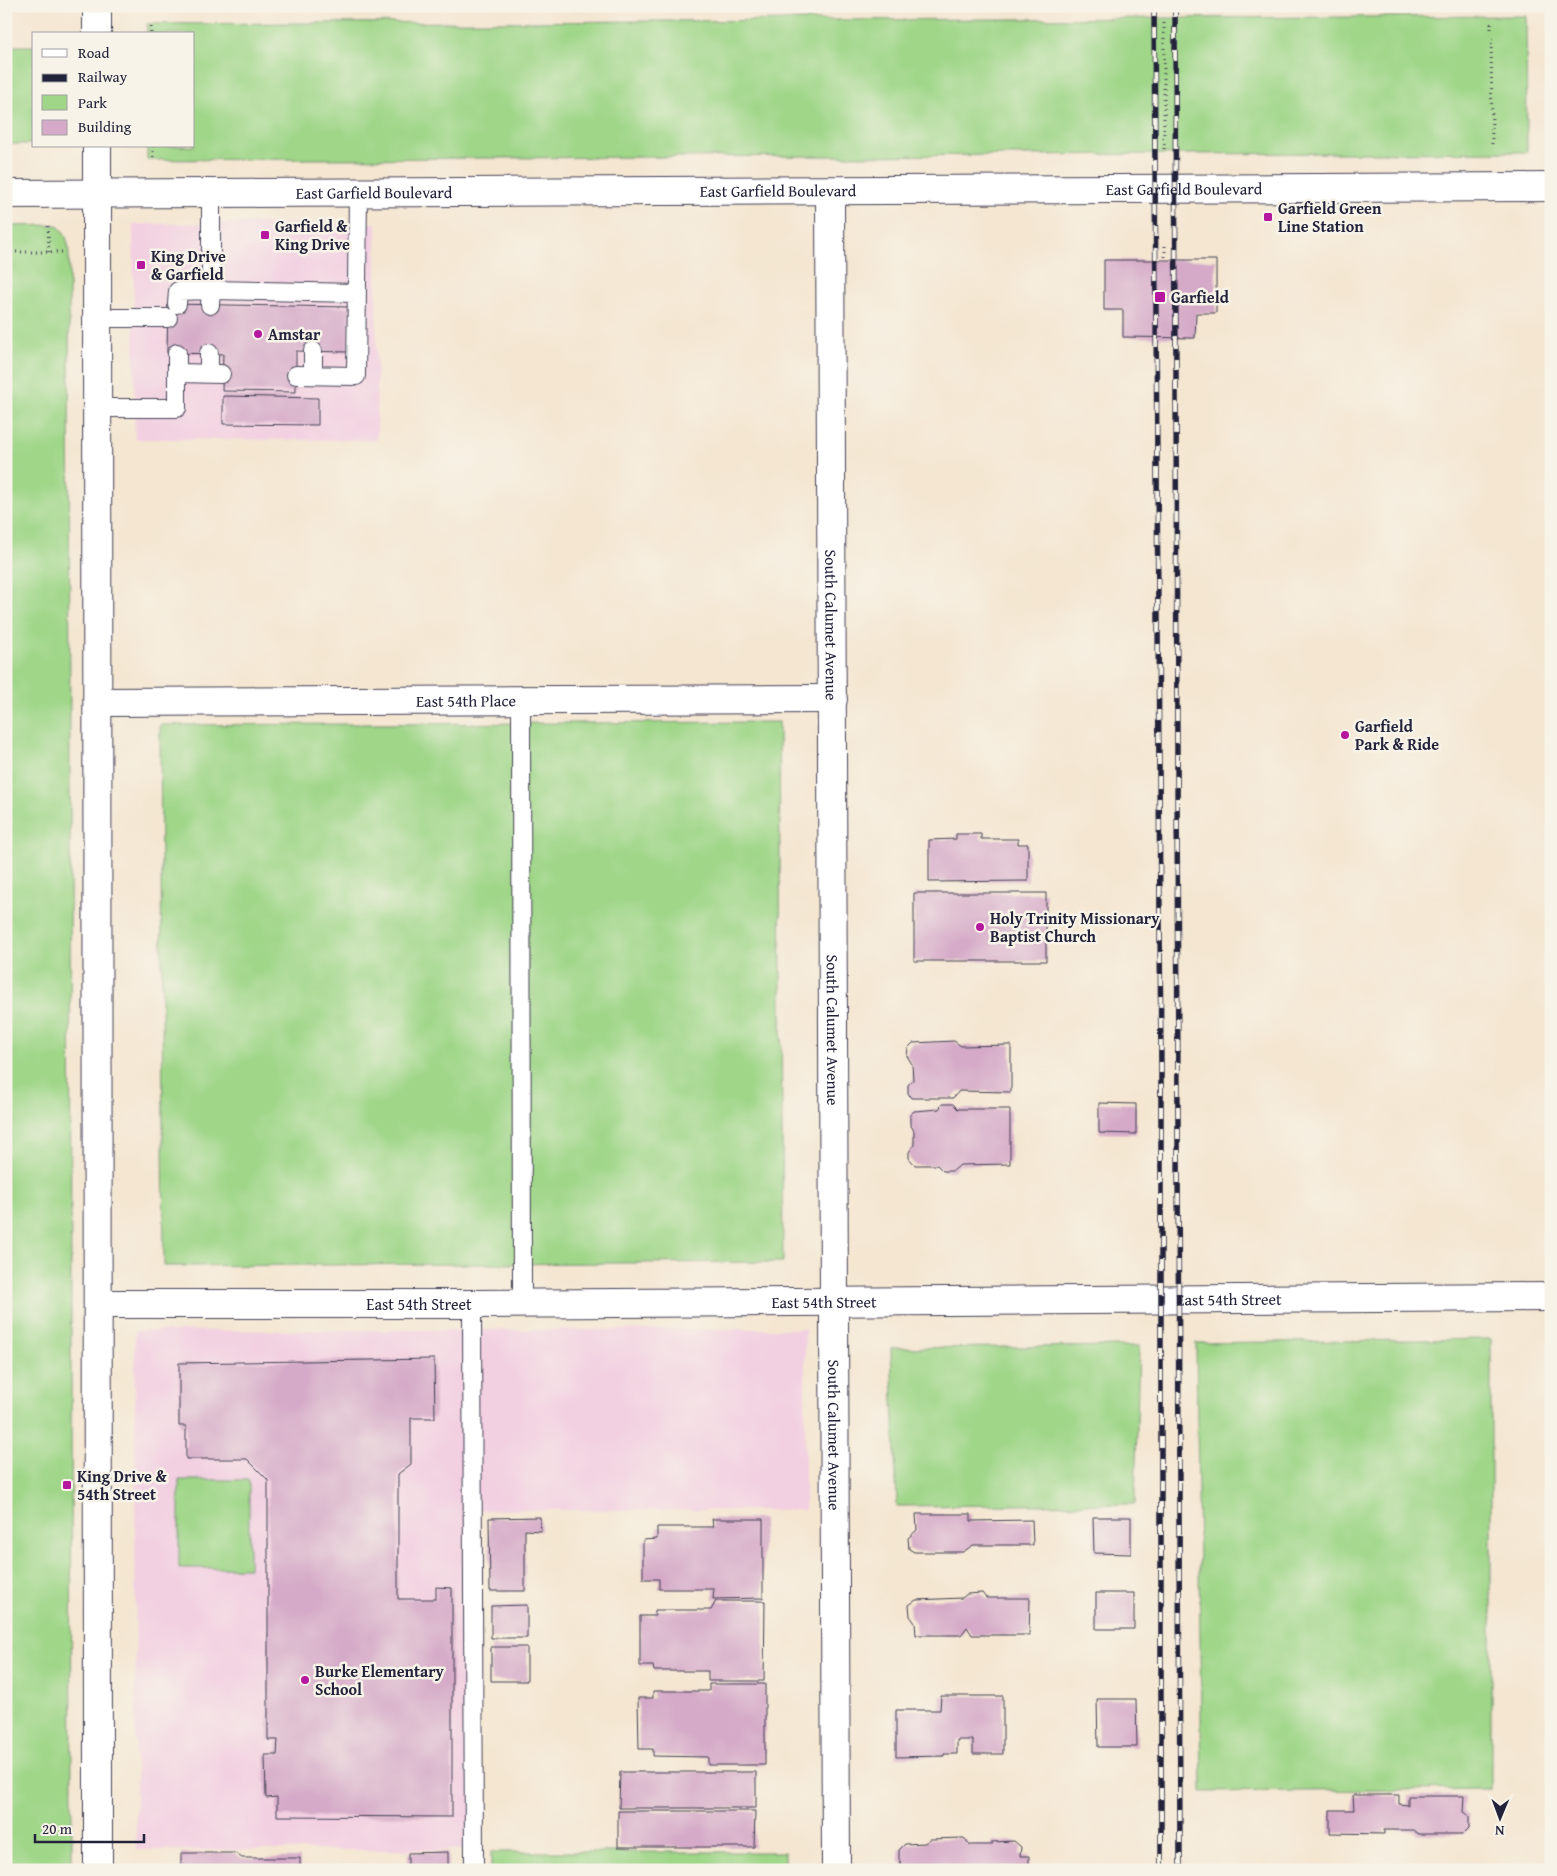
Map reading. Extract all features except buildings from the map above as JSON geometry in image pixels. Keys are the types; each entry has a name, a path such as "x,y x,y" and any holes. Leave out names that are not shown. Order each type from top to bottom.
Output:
{"street":[{"path":"97,6 97,32"},
{"path":"97,148 98,1870"},
{"name":"East Garfield Boulevard","path":"6,194 1551,187"},
{"name":"South Calumet Avenue","path":"830,191 836,1870"},
{"name":"East 54th Place","path":"98,702 833,699"},
{"name":"East 54th Street","path":"98,1304 522,1304 1551,1297"}],"lane":[{"path":"210,298 211,193"},
{"path":"314,351 304,375 356,376 358,193"},
{"path":"97,318 173,311 178,291 210,298 314,300 357,293"},
{"path":"97,408 177,408 177,353"},
{"path":"177,373 215,373 210,353"},
{"path":"521,700 522,1304"},
{"path":"472,1304 474,1870"}],"path":[{"path":"1164,22 1164,149"},
{"path":"1491,23 1492,147"},
{"path":"151,27 152,32"},
{"path":"153,148 153,158"},
{"path":"48,226 49,252"},
{"path":"1165,246 1165,260"},
{"path":"6,252 69,252"}],"shaded area":[{"path":"376,223 377,440 135,439 133,224"},
{"name":"Burke Elementary School","path":"805,1329 805,1510 473,1510 474,1850 136,1850 135,1331"}],"green space":[{"path":"1526,16 1527,152 147,160 147,148 195,148 195,32 147,32 147,24"},
{"path":"6,46 32,46 32,144 6,144"},
{"path":"57,225 64,233 69,249 72,1870 6,1870 6,226"},
{"path":"779,722 783,1262 164,1266 160,725"},
{"path":"1491,1339 1491,1789 1202,1792 1196,1343"},
{"path":"1139,1346 1135,1504 897,1506 891,1348"},
{"path":"179,1480 249,1480 249,1568 179,1568"},
{"path":"491,1852 785,1852 785,1870 491,1870"}],"railway":[{"path":"1154,6 1161,1071 1161,1870"},
{"path":"1175,6 1180,1870"}],"place":[{"name":"Garfield Green Line Station","path":"1268,217"},
{"name":"Garfield & King Drive","path":"265,235"},
{"name":"King Drive & Garfield","path":"141,265"},
{"name":"Garfield","path":"1160,297"},
{"name":"Amstar","path":"258,334"},
{"name":"Garfield Park & Ride","path":"1345,735"},
{"name":"Holy Trinity Missionary Baptist Church","path":"980,927"},
{"name":"King Drive & 54th Street","path":"67,1485"},
{"name":"Burke Elementary School","path":"305,1680"}]}
